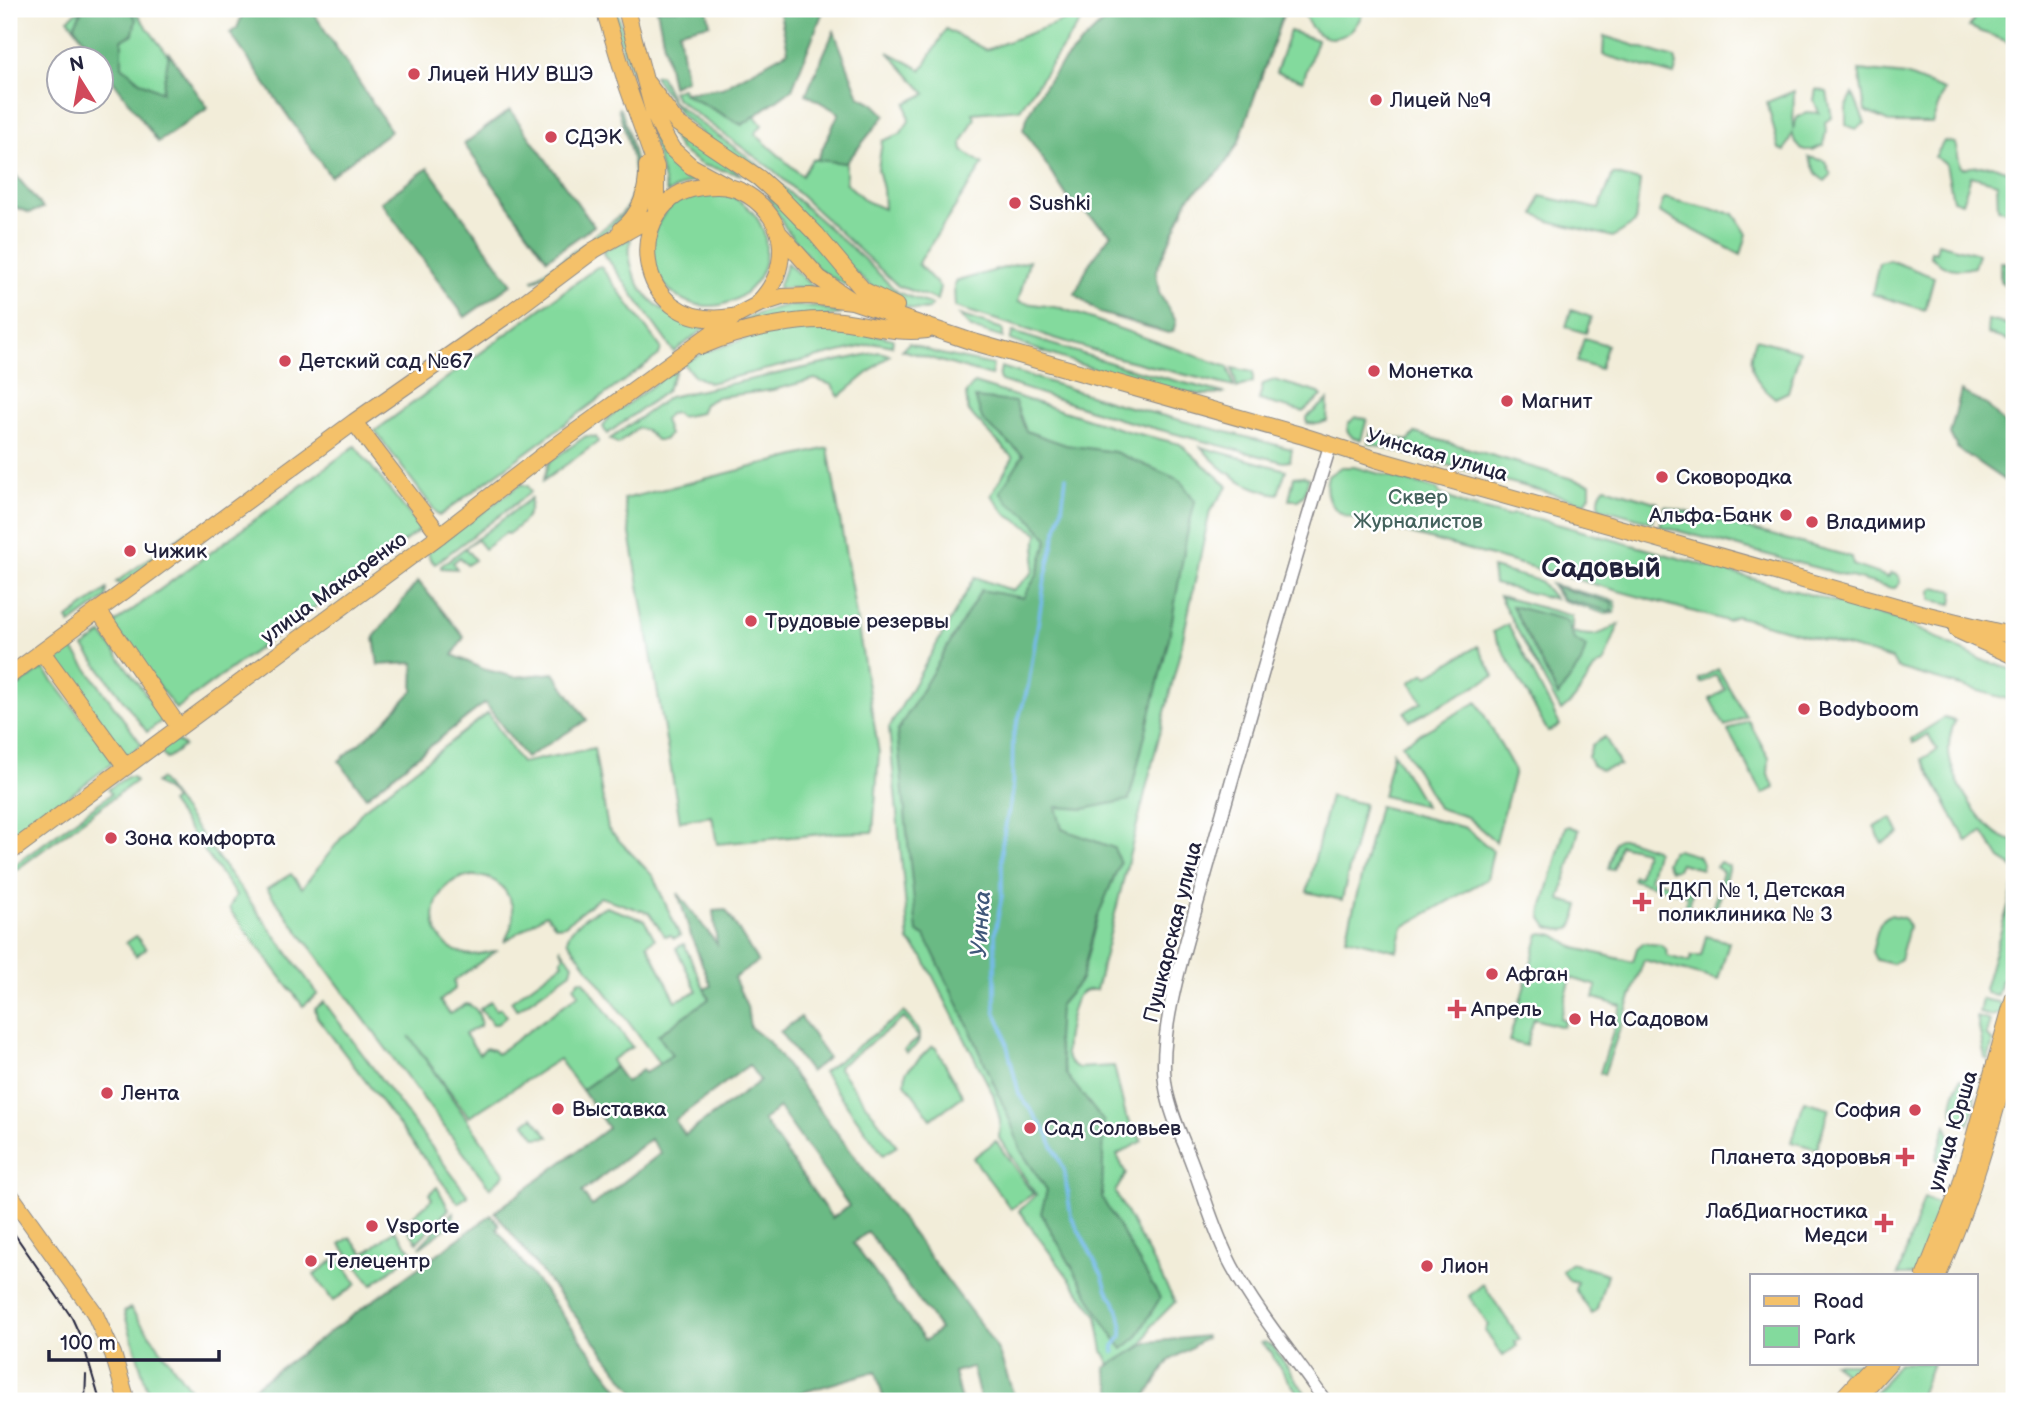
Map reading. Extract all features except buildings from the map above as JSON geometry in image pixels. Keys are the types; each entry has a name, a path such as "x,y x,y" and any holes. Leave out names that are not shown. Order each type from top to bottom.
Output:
{"main road":[{"path":"604,9 656,167 656,215 647,243 647,262 652,280 663,297 677,309 695,317 714,320 734,317"},
{"path":"626,9 654,114 672,149 691,166 760,202 774,220 781,243 780,266 772,287 757,305"},
{"path":"646,83 677,123 759,178 781,198 816,234 863,290 914,313 933,329"},
{"path":"9,676 354,422 510,313 628,225 641,205 647,185 645,135"},
{"path":"594,250 656,215 677,195 695,187 729,186"},
{"path":"778,231 819,278 852,301"},
{"path":"684,355 734,317 782,296 852,301"},
{"name":"Уинская улица","path":"852,301 933,329 1330,446 1920,613 2014,636"},
{"path":"684,355 708,344 796,322 840,321 905,333 933,329"},
{"name":"улица Макаренко","path":"9,853 440,535 542,456 684,355"},
{"path":"354,422 440,535"},
{"path":"98,610 179,727"},
{"path":"1920,613 2014,656"},
{"path":"42,652 126,766"},
{"name":"улица Юрша","path":"1938,1274 1965,1210 2014,997"},
{"name":"улица Юрша","path":"1925,1274 2014,1042"},
{"path":"9,1193 94,1312 113,1354 127,1401"},
{"path":"1840,1401 1874,1364"},
{"path":"1855,1401 1888,1364"}],"street":[{"name":"Пушкарская улица","path":"1325,1401 1232,1266 1218,1236 1174,1116 1166,1089 1163,1056 1195,913 1252,706 1330,446"}],"green space":[{"path":"81,9 133,9 208,108 158,142 116,80 116,46 88,46 68,19"},
{"path":"129,9 136,19 133,34 122,40 122,66 141,82 162,92 169,53 208,108 158,142 116,84 116,46 89,46 74,26 82,10"},
{"path":"311,9 391,131 330,176 230,33 237,28 244,10"},
{"path":"608,9 617,9 635,75 632,76"},
{"path":"657,9 707,9 710,24 679,31 686,80 672,86"},
{"path":"779,9 824,9 792,89 742,125 683,93 722,88 788,51"},
{"path":"1118,9 1285,9 1238,144 1221,170 1189,197 1156,271 1159,293 1176,321 1173,332 1168,333 1100,313 1075,294 1089,264 1111,234 1068,198 1023,129 1039,94 1050,78 1075,49"},
{"path":"1364,9 1351,30 1333,38 1315,32 1303,10"},
{"path":"1974,9 2002,9 2014,25 2014,44 1969,27 1973,21"},
{"path":"1088,11 1020,109 973,113 975,118 962,142 963,151 983,164 918,264 940,287 937,300 898,286 773,170 688,108 672,91 682,88 684,93 742,125 755,116 762,125 755,134 802,176 812,159 846,163 846,183 866,201 884,209 878,169 882,141 900,134 909,121 906,103 926,94 888,52 922,70 946,29 986,50"},
{"path":"834,31 859,96 873,103 885,115 846,163 817,160 839,113 806,94"},
{"path":"1290,31 1317,40 1303,81 1276,72"},
{"path":"1604,36 1675,58 1677,65 1674,75 1603,55"},
{"path":"1859,70 1906,75 1944,90 1932,123 1891,123 1865,111"},
{"path":"660,75 673,102 755,162 897,292 932,305 929,309 903,306 865,281 680,114 654,76"},
{"path":"638,86 652,128 664,149 698,178 667,193 654,144 633,87"},
{"path":"1816,89 1827,92 1832,118 1825,122 1823,145 1813,150 1802,150 1792,133 1785,151 1779,149 1767,102 1794,91 1793,129 1797,118 1806,112 1819,113 1814,100"},
{"path":"1853,94 1865,123 1856,129 1846,125 1846,108"},
{"path":"618,107 622,112 633,151 637,183 634,197 626,211 595,240 593,236 623,212 633,188 632,161"},
{"path":"510,110 594,226 547,259 464,144"},
{"path":"661,116 742,175 702,165 680,150"},
{"path":"1944,141 1955,143 1961,168 1992,165 2012,173 2010,212 1998,209 1997,183 1971,176 1962,203 1953,200 1946,164 1935,157"},
{"path":"1809,157 1825,161 1831,175 1825,181 1817,175"},
{"path":"9,167 43,208 30,213 9,205"},
{"path":"428,168 512,284 465,317 381,202"},
{"path":"1613,174 1640,181 1635,223 1613,237 1535,215 1540,196 1599,209"},
{"path":"709,192 731,196 749,209 762,227 766,249 762,271 749,289 731,302 709,306 687,302 669,289 656,271 652,249 656,227 669,209 687,196"},
{"path":"769,195 806,230 849,284 845,285 819,270 786,229"},
{"path":"1664,198 1734,214 1747,234 1741,255 1659,212"},
{"path":"631,238 633,271 650,299 677,318 709,325 674,352 602,251"},
{"path":"1938,243 1978,254 1974,267 1956,269 1941,264 1930,256 1931,251 1936,252"},
{"path":"584,244 587,248 561,266 533,280"},
{"path":"1889,260 1934,277 1925,310 1872,294 1879,263"},
{"path":"1029,261 1018,302 1061,308 1228,367 1234,387 1115,357 955,307 954,286 957,281"},
{"path":"2000,261 2014,265 2014,292 2000,281"},
{"path":"787,263 812,286 812,288 778,288"},
{"path":"597,267 601,267 661,348 659,355 439,516 375,431"},
{"path":"784,306 816,306 842,314 723,333 752,316"},
{"path":"1571,310 1591,317 1586,333 1566,327"},
{"path":"959,315 1003,329 1003,338 971,328"},
{"path":"1988,320 2014,326 2014,342 1987,334"},
{"path":"817,327 855,330 893,339 892,346 877,343 709,383 693,375 683,363 705,352 763,333"},
{"path":"1013,332 1127,368 1223,393 1206,395 1181,392 1118,376 1010,340"},
{"path":"1584,338 1607,345 1600,369 1577,362"},
{"path":"1756,339 1800,351 1788,392 1775,398 1761,385 1753,372 1752,357"},
{"path":"909,343 936,353 993,365 991,376 902,350"},
{"path":"879,352 890,355 839,397 832,385 815,379 773,390 717,397 704,404 700,413 680,417 676,413 669,414 664,420 669,435 664,440 656,440 646,430 637,428 618,444 610,439 669,397"},
{"path":"1001,367 1118,404 1292,449 1290,461 1283,462 1119,419 1001,381"},
{"path":"1232,368 1253,372 1253,382 1237,388"},
{"path":"676,371 666,391 607,434 603,427 608,418"},
{"path":"1274,380 1322,396 1303,412 1259,400 1263,384"},
{"path":"974,383 1127,431 1180,444 1228,486 1210,511 1180,652 1096,990 1084,991 1077,998 1067,1032 1066,1055 1078,1068 1114,1066 1126,1116 1142,1141 1117,1155 1126,1174 1115,1192 1175,1302 1152,1325 1143,1344 1110,1365 1103,1351 1097,1316 1019,1211 1036,1195 999,1138 1000,1120 993,1094 923,957 909,941 889,728 975,577 1013,591 1033,572 1038,533 1007,515 991,495 1013,458 968,411 966,393"},
{"path":"1961,391 1988,406 2010,430 2014,429 2014,487 1957,448 1950,434"},
{"path":"975,398 1015,402 1026,431 1066,445 1115,452 1180,480 1195,501 1169,638 1129,800 1084,809 1056,807 1062,829 1114,848 1120,863 1097,918 1081,980 1059,1006 1057,1041 1066,1074 1104,1122 1102,1198 1160,1298 1136,1338 1123,1349 1107,1328 1041,1213 1047,1190 1021,1151 970,1029 925,936 917,932 897,732 981,590 1023,598 1037,575 1048,539 1027,515 1009,503 1000,492 1023,455 983,421"},
{"path":"1328,400 1327,421 1307,423 1307,417"},
{"path":"1355,417 1367,419 1361,440 1353,438 1347,431 1348,424"},
{"path":"1371,431 1408,441 1415,433 1590,484 1590,495 1585,503 1368,443"},
{"path":"586,436 596,437 598,442 543,481 549,462"},
{"path":"355,446 421,529 176,709 112,625"},
{"path":"1201,447 1286,470 1278,494 1235,478"},
{"name":"Трудовые резервы","path":"828,448 879,753 873,832 717,844 712,816 680,821 624,499"},
{"name":"Сквер Журналистов","path":"1341,467 1354,467 1437,489 1440,494 1465,505 1508,516 1513,514 1539,519 1897,619 1982,660 2014,670 2014,701 1897,668 1892,659 1736,616 1727,621 1346,516 1335,509 1326,488 1328,476"},
{"path":"1294,477 1309,478 1304,495 1298,500 1289,500"},
{"path":"521,484 528,486 531,492 435,564 430,559 428,552"},
{"path":"1605,487 1658,503 1652,522 1600,508 1599,497"},
{"path":"531,498 528,515 514,530 484,549 476,539"},
{"path":"1665,506 1852,557 1853,565 1888,577 1891,573 1898,575 1900,583 1892,588 1660,526"},
{"path":"188,531 191,534 122,585 116,582"},
{"path":"467,546 465,548 475,560 467,565 460,557 453,563 457,569 441,568 441,566"},
{"path":"1492,568 1540,581 1555,599 1494,584"},
{"path":"418,581 464,637 453,655 483,669 515,677 554,673 587,720 526,758 485,703 366,797 339,761 383,723 413,691 414,663 378,665 374,637"},
{"path":"1551,584 1615,601 1614,613 1606,614 1561,600"},
{"path":"1554,586 1612,603 1612,612 1563,599"},
{"path":"1935,587 1954,591 1952,604 1931,600 1931,591"},
{"path":"107,589 106,598 70,624 67,619"},
{"path":"1499,596 1572,616 1572,632 1580,634 1597,634 1619,624 1604,662 1595,668 1574,700 1561,711"},
{"path":"1512,606 1566,620 1574,639 1586,647 1581,663 1558,696"},
{"path":"1508,624 1560,725 1548,732 1493,632"},
{"path":"102,634 164,719 147,732 84,647"},
{"path":"70,645 142,745 126,756 54,657"},
{"path":"1478,646 1494,676 1410,721 1405,712 1422,702 1410,682 1425,673 1427,676"},
{"path":"43,668 115,761 9,842 9,693"},
{"path":"1718,669 1746,716 1725,727 1710,699 1725,690 1716,675 1701,683 1699,679"},
{"path":"1477,702 1515,771 1496,842 1467,817 1438,808 1402,744"},
{"path":"488,713 521,763 594,748 608,829 653,876 680,936 665,936 649,913 600,897 565,925 556,926 546,914 504,942 512,925 513,914 508,896 498,884 483,877 465,877 451,883 441,893 435,907 435,921 439,935 449,947 469,955 496,951 454,981 455,989 440,1001 450,1014 466,1004 477,1012 480,1026 465,1034 479,1054 486,1048 497,1054 579,994 574,986 580,980 584,981 632,1047 611,1060 615,1067 582,1090 559,1059 469,1117 409,1036 505,1174 490,1188 267,889 291,874 302,888 364,809"},
{"path":"1944,718 1955,721 1949,749 1958,782 1983,820 2003,837 2014,841 2014,868 2000,859 1983,832 1967,842 1922,759 1937,750 1928,734 1913,743 1911,739"},
{"path":"1748,720 1769,758 1768,774 1775,788 1763,794 1728,731"},
{"path":"1605,737 1620,765 1601,770 1592,765 1588,757 1592,745"},
{"path":"177,741 184,746 166,759 160,750"},
{"path":"1393,752 1425,806 1383,796"},
{"path":"127,777 136,781 9,875 9,869 111,794 108,789"},
{"path":"160,779 318,994 303,1006 232,913 229,908 236,895 170,803 174,800 155,783"},
{"path":"1330,796 1364,804 1342,900 1307,892"},
{"path":"1379,806 1466,828 1493,851 1487,879 1403,927 1397,951 1346,938"},
{"path":"1892,818 1900,834 1882,843 1874,827"},
{"path":"1568,826 1579,830 1560,900 1579,905 1571,928 1563,930 1548,927 1541,913 1565,828"},
{"path":"1619,839 1655,849 1649,879 1689,890 1692,895 1688,911 1684,910 1687,895 1633,880 1634,876 1639,877 1645,851 1620,845 1613,870 1608,869 1615,842"},
{"path":"1672,851 1698,856 1703,864 1702,869 1680,863 1677,869 1670,870 1666,862"},
{"path":"1720,862 1729,866 1715,915 1704,910 1713,909 1723,872 1716,867"},
{"path":"2014,886 2014,966 2011,978 2001,980 1997,995 1986,993 1984,989"},
{"path":"678,893 717,944 713,911 726,910 758,962 734,978 747,1006 750,1027 768,1041 984,1329 998,1350 1016,1401 981,1401 972,1367 954,1372 961,1401 884,1401 876,1371 773,1401 641,1401 495,1212 608,1128 582,1090 615,1067 626,1082 642,1070 645,1073 672,1055 658,1035 709,999 704,989 711,986 691,936","holes":["749,1065 760,1081 685,1135 675,1120","779,1108 849,1206 832,1218 763,1120","650,1139 661,1153 592,1206 582,1192","868,1232 940,1329 925,1341 853,1243"]},
{"path":"606,907 644,920 655,939 647,944 676,1001 697,991 676,948 684,944 709,999 658,1035 673,1055 659,1063 567,940 582,920"},
{"path":"1891,915 1904,918 1909,927 1900,959 1892,964 1876,960 1872,952 1880,925"},
{"path":"1539,934 1555,935 1576,948 1633,962 1637,948 1643,943 1661,945 1666,949 1667,956 1689,962 1692,956 1701,956 1706,936 1729,942 1718,980 1644,960 1604,1074 1600,1073 1621,1006 1594,998 1597,986 1571,978 1560,1018 1565,1020 1563,1027 1534,1019 1526,1046 1509,1041"},
{"path":"136,936 146,949 136,956 126,943"},
{"path":"560,947 573,964 571,972 517,1010 511,1001 563,963 561,959 564,956"},
{"path":"1982,999 1998,1002 2003,1006 2001,1013 1991,1016 1979,1013"},
{"path":"491,1001 496,1010 501,1008 507,1016 497,1024 493,1024 480,1009"},
{"path":"324,1002 468,1196 458,1203 317,1017 315,1009"},
{"path":"904,1012 919,1033 920,1038 914,1048 907,1053 904,1050 919,1038 904,1018 838,1067 897,1146 883,1155 823,1072"},
{"path":"801,1017 828,1058 810,1072 780,1032"},
{"path":"1977,1017 1990,1021 1986,1035 1993,1042 1988,1060 1985,1058"},
{"path":"932,1046 936,1048 963,1096 931,1119 905,1083 906,1072"},
{"path":"1960,1079 1972,1087 1974,1092 1975,1104 1969,1124 1961,1121 1953,1112 1953,1100"},
{"path":"1804,1101 1829,1108 1817,1149 1792,1142"},
{"path":"533,1117 549,1137 536,1138 525,1123"},
{"path":"1946,1125 1956,1150 1956,1154 1951,1154 1948,1164 1936,1159"},
{"path":"996,1141 1033,1194 1011,1209 973,1158"},
{"path":"437,1187 449,1209 417,1242 404,1224 432,1199 429,1194"},
{"path":"1924,1198 1944,1206 1917,1274 1898,1274"},
{"path":"453,1212 454,1222 421,1247 420,1246"},
{"path":"491,1215 499,1224 497,1229 628,1401 235,1401"},
{"path":"395,1230 413,1253 372,1285 340,1244 350,1237 364,1254"},
{"path":"338,1257 357,1284 333,1301 314,1275"},
{"path":"1571,1263 1607,1274 1597,1309 1592,1314 1575,1289 1577,1282 1569,1280 1562,1271"},
{"path":"1483,1284 1520,1339 1515,1342 1517,1346 1503,1356 1485,1331 1488,1325 1469,1296"},
{"path":"130,1308 198,1400 151,1401 124,1312"},
{"path":"1206,1338 1169,1361 1143,1401 1115,1401 1105,1368 1149,1342"},
{"path":"1265,1342 1274,1348 1308,1397 1303,1401 1272,1353 1261,1343"},
{"path":"1834,1364 1862,1364 1850,1378"},
{"path":"1897,1364 1932,1364 1918,1401 1866,1401"}],"waterway":[{"name":"Уинка","path":"1066,477 1062,508 1045,579 1028,687 1013,737 1012,793 1002,844 1002,896 995,932 995,1011 1003,1029 1019,1094 1046,1131 1064,1170 1071,1216 1115,1302 1122,1323 1122,1336 1114,1346 1114,1352"}],"tram line":[{"path":"9,1226 72,1318 82,1340 100,1401"},
{"path":"85,1401 86,1375"}],"place":[{"name":"Лицей НИУ ВШЭ","path":"414,74"},
{"name":"Лицей №9","path":"1376,100"},
{"name":"СДЭК","path":"551,137"},
{"name":"Sushki","path":"1015,203"},
{"name":"Детский сад №67","path":"285,361"},
{"name":"Монетка","path":"1374,371"},
{"name":"Магнит","path":"1507,401"},
{"name":"Сковородка","path":"1662,477"},
{"name":"Альфа-Банк","path":"1786,515"},
{"name":"Владимир","path":"1812,522"},
{"name":"Чижик","path":"130,551"},
{"name":"Трудовые резервы","path":"751,621"},
{"name":"Bodyboom","path":"1804,709"},
{"name":"Зона комфорта","path":"111,838"},
{"name":"ГДКП № 1, Детская поликлиника № 3","path":"1642,902"},
{"name":"Афган","path":"1492,974"},
{"name":"Апрель","path":"1457,1009"},
{"name":"На Садовом","path":"1575,1019"},
{"name":"Лента","path":"107,1093"},
{"name":"Выставка","path":"558,1109"},
{"name":"София","path":"1915,1110"},
{"name":"Сад Соловьев","path":"1030,1128"},
{"name":"Планета здоровья","path":"1905,1157"},
{"name":"ЛабДиагностика Медси","path":"1884,1223"},
{"name":"Vsporte","path":"372,1226"},
{"name":"Телецентр","path":"311,1261"},
{"name":"Лион","path":"1427,1266"}],"district":[{"name":"Садовый","path":"1601,568"}]}
